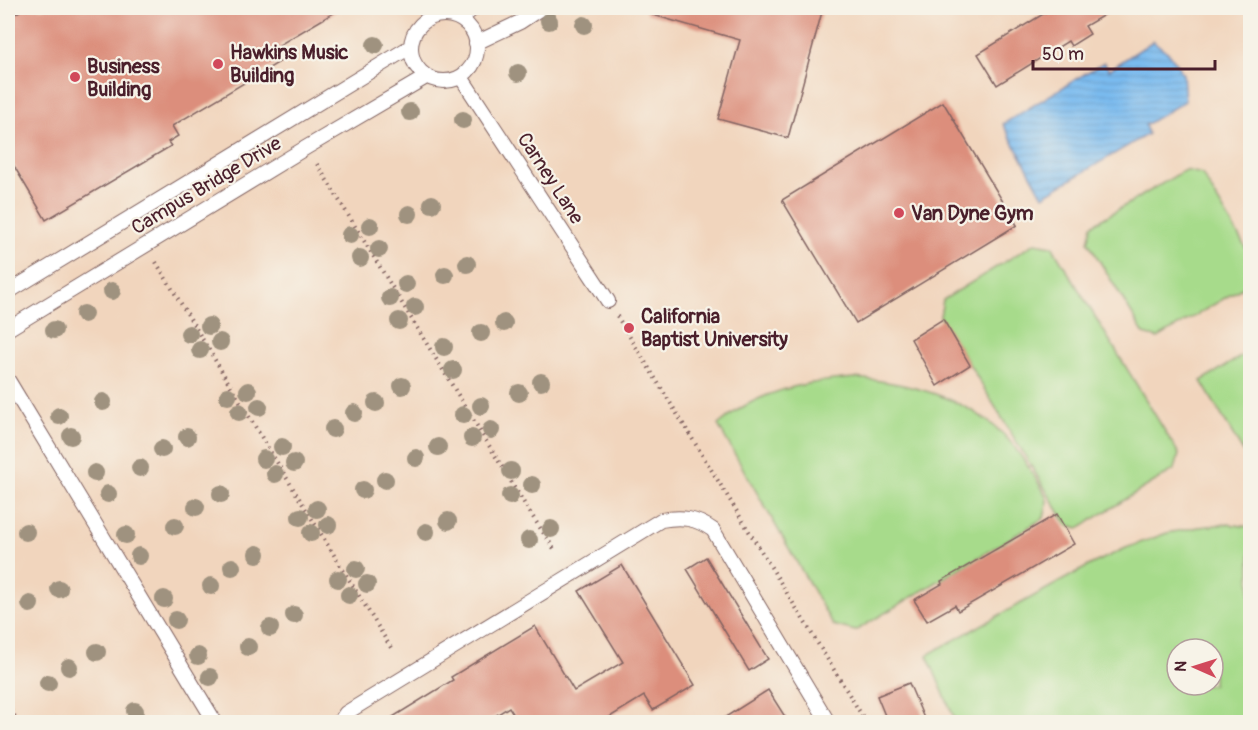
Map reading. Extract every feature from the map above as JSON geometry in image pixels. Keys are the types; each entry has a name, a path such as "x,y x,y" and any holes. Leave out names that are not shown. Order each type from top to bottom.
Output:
{"lane":[{"path":"460,19 474,8"},
{"path":"477,43 520,22 541,8"},
{"path":"424,13 460,19 474,33 477,52 474,62 469,70 453,81 435,81 426,77 416,67 410,47 424,13"},
{"name":"Campus Bridge Drive","path":"8,292 410,47"},
{"name":"Campus Bridge Drive","path":"8,329 426,77"},
{"name":"Carney Lane","path":"461,77 608,301"},
{"path":"8,380 215,723"},
{"path":"340,723 346,713 661,520 674,517 702,522 712,530 828,723"}],"path":[{"path":"318,164 556,552"},
{"path":"156,262 393,651"},
{"path":"608,301 866,723"},
{"path":"8,705 18,723"}],"shaded area":[{"name":"California Baptist University","path":"8,8 1250,8 1250,722 8,722"}],"green space":[{"path":"1185,170 1202,174 1250,255 1250,283 1158,338 1144,334 1088,242 1092,225"},
{"path":"1035,243 1052,246 1179,454 1175,469 1079,528 1067,525 940,316 943,300"},
{"path":"1250,351 1250,463 1201,381"},
{"path":"855,378 915,388 971,410 1011,442 1047,500 1044,518 855,631 833,625 718,425 741,408 782,390 811,383"},
{"path":"1227,524 1250,527 1250,722 956,722 927,655 1092,564 1167,533"}],"water":[{"path":"1153,41 1170,54 1183,74 1185,101 1145,125 1148,134 1043,196 1003,124 1104,62 1109,70"}],"building":[{"name":"Business Building","path":"25,8 342,8 279,45 286,58 172,126 178,136 168,142 171,146 46,220 8,156 8,18"},
{"path":"647,8 823,8 788,138 718,119 740,40 646,13"},
{"path":"1053,8 1116,8 1085,26 1090,34 1071,46 1068,41 997,85 978,54"},
{"name":"Van Dyne Gym","path":"943,102 1017,225 856,323 782,200"},
{"path":"943,319 970,365 937,386 911,339"},
{"path":"1057,514 1074,544 958,611 955,605 927,621 914,600 942,584 941,581"},
{"path":"706,557 768,659 749,671 687,569"},
{"path":"622,565 695,685 653,710 644,696 600,723 519,723 509,707 484,723 383,723 453,680 451,677 535,626 574,691 623,662 579,591"},
{"path":"909,683 926,723 888,723 877,696"},
{"path":"768,690 789,723 716,723"}],"place":[{"name":"Hawkins Music Building","path":"218,64"},
{"name":"Business Building","path":"75,77"},
{"name":"Van Dyne Gym","path":"899,213"},
{"name":"California Baptist University","path":"629,328"}]}
